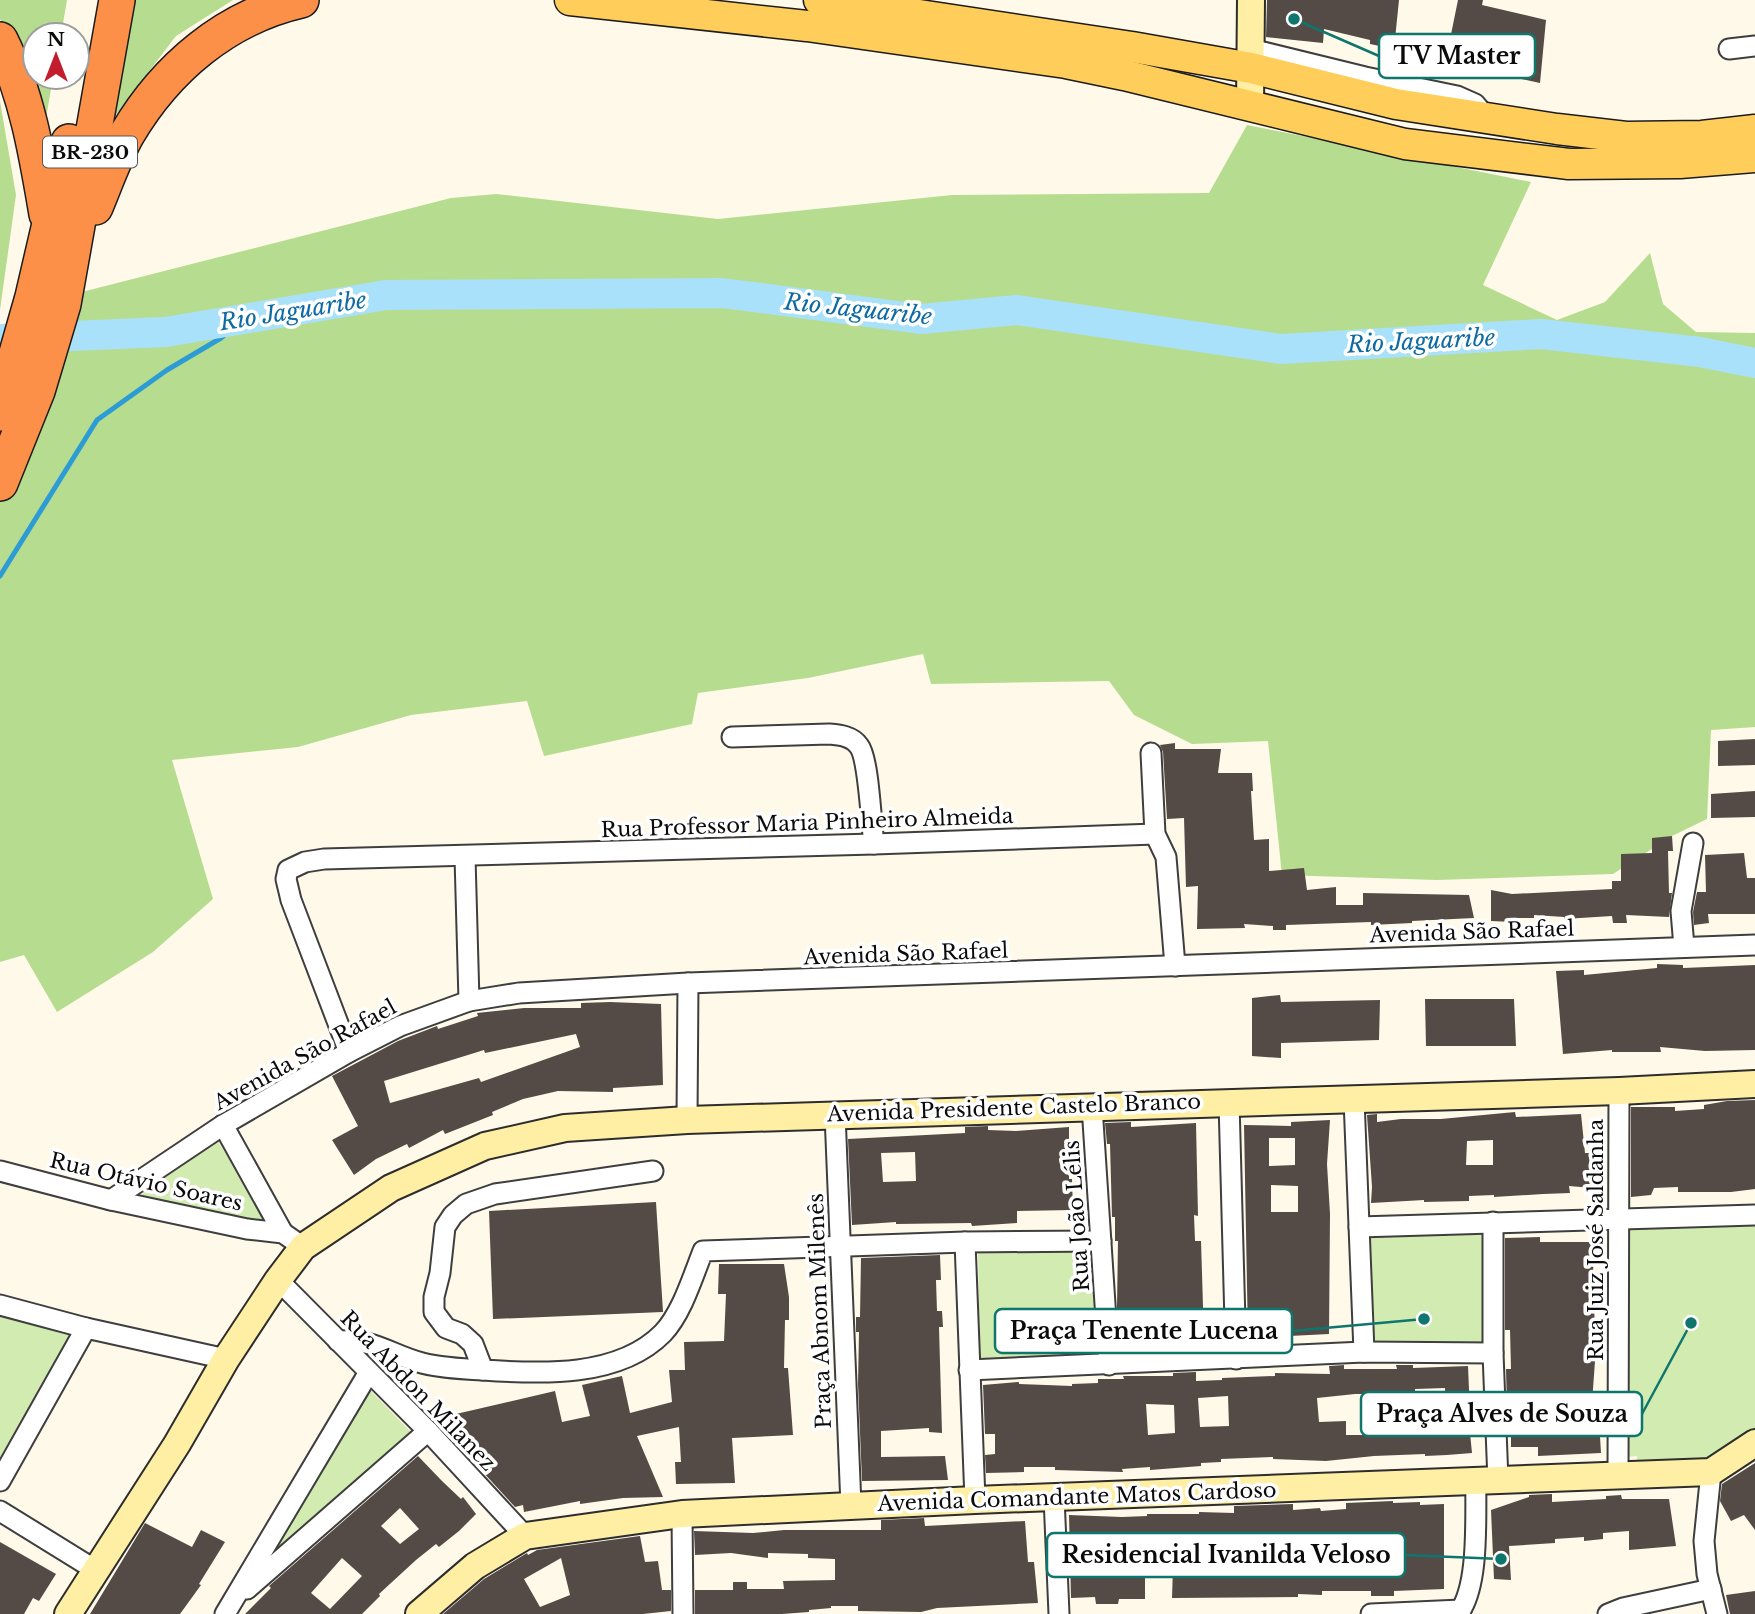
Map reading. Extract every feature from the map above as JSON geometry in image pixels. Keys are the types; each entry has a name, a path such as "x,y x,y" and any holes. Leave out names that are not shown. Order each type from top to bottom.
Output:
{"highway":[{"name":"BR-230","path":"48,300 50,228 69,144 94,0"},
{"name":"BR-230","path":"0,483 15,396 48,300 70,269 117,0"},
{"path":"70,269 111,167 127,134 156,91 177,68 230,26 278,5 301,0"},
{"path":"0,40 19,82 50,228"}],"main road":[{"path":"570,0 803,13 1066,63 1405,144 1569,164 1680,163 1755,157"},
{"path":"820,0 1068,36 1166,54 1251,58 1396,104 1482,118 1626,137 1702,136 1755,130"},
{"path":"1250,106 1251,0"},
{"path":"1405,144 1454,143 1482,118"},
{"name":"Avenida Presidente Castelo Branco","path":"68,1614 278,1280 293,1240 391,1188 485,1146 565,1128 687,1120 1619,1091 1755,1084"},
{"path":"1711,1472 1755,1443"},
{"name":"Avenida Comandante Matos Cardoso","path":"419,1614 475,1566 524,1536 682,1514 1711,1472"}],"street":[{"path":"898,0 1152,36 1161,42 1166,54"},
{"path":"1728,49 1755,46"},
{"path":"1251,58 1457,96 1475,104 1481,111 1482,118"},
{"path":"1376,79 1396,104"},
{"path":"732,737 829,734 854,740 864,755 874,844"},
{"path":"1151,753 1154,834 1166,857 1175,966"},
{"name":"Rua Professor Maria Pinheiro Almeida","path":"349,1052 291,901 286,879 288,870 296,866 324,859 465,857 1154,834"},
{"path":"1684,947 1681,911 1693,842"},
{"path":"465,857 469,1001"},
{"name":"Avenida São Rafael","path":"111,1200 222,1125 400,1026 469,1001 519,993 688,983 1755,945"},
{"path":"687,1120 688,983"},
{"name":"Rua Juiz José Saldanha","path":"1618,1474 1619,1091"},
{"path":"1354,1099 1364,1352"},
{"path":"1229,1102 1236,1359"},
{"name":"Rua João Lélis","path":"1092,1106 1109,1365"},
{"name":"Praça Abnom Milenês","path":"835,1114 850,1506"},
{"name":"Rua Otávio Soares","path":"222,1125 293,1240"},
{"name":"Rua Otávio Soares","path":"0,1171 111,1200 293,1240"},
{"path":"483,1370 473,1343 462,1334 446,1328 434,1312 445,1227 453,1215 466,1204 495,1194 653,1171"},
{"path":"1359,1227 1755,1215"},
{"path":"1370,1614 1459,1612 1467,1596 1487,1481 1493,1353 1493,1222"},
{"path":"338,1341 356,1339 381,1346 420,1363 483,1370 534,1373 584,1368 617,1362 638,1353 664,1332 686,1295 703,1251 965,1242 1101,1241"},
{"path":"965,1242 975,1500"},
{"name":"Rua Abdon Milanez","path":"278,1280 428,1431 524,1536"},
{"path":"0,1305 86,1328 226,1359"},
{"path":"0,1481 86,1328"},
{"path":"969,1370 1364,1352 1493,1353"},
{"path":"229,1607 369,1372"},
{"path":"229,1607 428,1431"},
{"path":"1711,1472 1704,1541 1717,1614"},
{"path":"1054,1497 1059,1614"},
{"path":"0,1511 97,1571"},
{"path":"682,1514 682,1614"},
{"path":"1608,1614 1623,1608 1711,1588"}],"green space":[{"path":"0,0 67,0 63,21 21,21 21,65 0,19"},
{"path":"121,0 233,0 176,36 105,129"},
{"path":"29,91 51,91 43,136"},
{"path":"0,101 16,195 0,310"},
{"path":"1247,125 1531,182 1483,285 1557,320 1605,302 1650,253 1663,304 1696,332 1755,333 1755,727 1711,730 1707,819 1672,836 1613,874 1437,880 1282,875 1268,741 1192,744 1134,715 1109,681 931,684 923,654 808,678 698,693 692,724 544,756 527,701 411,715 298,747 172,760 213,899 153,952 57,1012 24,955 0,962 0,502 62,297 451,198 496,194 718,219 952,195 1209,193"},
{"path":"217,1140 263,1212 261,1223 142,1196 145,1187"},
{"path":"1755,1226 1755,1435 1726,1455 1685,1469 1638,1471 1637,1456 1626,1457 1626,1232 1635,1228"},
{"path":"1485,1231 1486,1348 1364,1352 1363,1232"},
{"path":"1096,1248 1100,1358 980,1363 978,1251"},
{"path":"0,1317 73,1334 0,1458"},
{"path":"369,1389 411,1432 267,1559"}],"building":[{"path":"1267,0 1399,0 1394,49 1324,29 1323,43 1266,37"},
{"path":"1458,0 1483,0 1482,5 1546,20 1540,83 1512,77 1514,66 1473,57 1472,65 1446,59"},
{"path":"1755,739 1755,765 1718,766 1718,741"},
{"path":"1175,743 1175,749 1221,749 1218,773 1252,773 1254,840 1269,839 1269,871 1304,868 1307,890 1336,887 1336,905 1363,905 1363,893 1469,895 1474,918 1371,925 1371,922 1286,925 1286,930 1273,930 1273,926 1244,924 1245,928 1197,929 1198,886 1186,887 1184,818 1167,819 1163,752 1160,745"},
{"path":"1755,791 1755,817 1711,818 1711,794"},
{"path":"1672,836 1673,851 1668,851 1669,893 1672,893 1669,917 1626,915 1627,923 1613,923 1612,916 1564,919 1534,915 1534,918 1513,918 1513,922 1491,921 1491,890 1512,894 1612,889 1612,881 1621,881 1621,854 1652,853 1652,838"},
{"path":"1744,853 1747,878 1755,878 1755,914 1708,914 1709,923 1694,925 1693,912 1697,892 1706,892 1705,855"},
{"path":"1657,964 1683,965 1683,968 1755,965 1755,1050 1705,1051 1660,1047 1661,1052 1612,1050 1563,1054 1556,971 1584,970 1584,975 1657,968"},
{"path":"1280,995 1281,1002 1380,1000 1379,1040 1281,1043 1281,1058 1252,1056 1252,998"},
{"path":"1425,999 1514,999 1516,1046 1426,1046"},
{"path":"581,1003 661,1004 663,1085 613,1088 613,1092 558,1091 523,1099 492,1112 493,1115 445,1134 443,1130 409,1148 407,1144 376,1159 354,1175 332,1140 358,1126 332,1076 398,1041 437,1026 438,1029 478,1016 477,1013 524,1008 581,1008","holes":["576,1034 580,1047 481,1082 479,1078 390,1103 384,1081 484,1050 485,1053"]},
{"path":"1755,1100 1755,1189 1678,1192 1678,1187 1654,1188 1651,1195 1631,1197 1631,1107 1675,1107 1675,1111 1704,1109 1704,1105 1727,1101"},
{"path":"1515,1112 1516,1117 1581,1114 1585,1153 1589,1153 1592,1188 1569,1186 1570,1193 1469,1196 1469,1201 1371,1203 1367,1115 1377,1114 1377,1122","holes":["1493,1140 1493,1165 1466,1165 1467,1141"]},
{"path":"1330,1120 1327,1164 1330,1214 1329,1334 1248,1338 1244,1125 1291,1126 1291,1122","holes":["1269,1138 1295,1138 1295,1165 1269,1166","1271,1185 1298,1186 1298,1212 1271,1212"]},
{"path":"1131,1122 1131,1127 1196,1123 1198,1216 1194,1215 1195,1241 1201,1241 1204,1339 1120,1343 1117,1307 1118,1241 1115,1241 1115,1217 1112,1217 1110,1144 1107,1144 1105,1123"},
{"path":"988,1126 988,1130 1016,1131 1069,1127 1069,1179 1072,1179 1073,1210 1017,1211 1017,1223 972,1226 971,1223 896,1222 852,1225 848,1139 965,1133 965,1127","holes":["915,1152 916,1181 883,1182 881,1153"]},
{"path":"656,1202 663,1312 493,1319 489,1211"},
{"path":"1540,1237 1540,1242 1594,1242 1597,1333 1592,1403 1598,1403 1601,1453 1538,1456 1538,1447 1511,1447 1511,1407 1507,1408 1506,1369 1511,1369 1510,1330 1505,1330 1505,1238"},
{"path":"940,1255 941,1280 936,1280 937,1311 942,1311 943,1327 939,1327 942,1433 929,1432 929,1428 881,1431 881,1457 945,1456 948,1480 862,1481 859,1332 856,1332 856,1317 860,1317 861,1258"},
{"path":"719,1264 784,1264 789,1297 789,1320 785,1320 784,1368 788,1368 793,1435 732,1438 735,1483 676,1484 675,1462 681,1462 679,1427 637,1436 663,1497 623,1498 580,1504 580,1501 524,1512 523,1505 515,1507 447,1433 443,1417 555,1391 562,1422 590,1416 582,1385 622,1376 630,1413 672,1402 669,1370 685,1370 684,1342 724,1341 726,1294 718,1294"},
{"path":"1344,1365 1344,1369 1397,1369 1396,1365 1413,1365 1413,1368 1468,1366 1468,1413 1472,1453 1374,1456 1326,1461 1273,1457 1221,1459 1221,1462 1201,1463 1201,1466 1122,1469 1123,1472 1024,1467 1024,1472 986,1473 985,1455 995,1454 995,1434 985,1434 983,1385 1019,1382 1072,1386 1098,1383 1098,1379 1124,1379 1123,1376 1173,1376 1173,1373 1196,1372 1196,1381 1222,1380 1275,1376 1275,1373 1330,1374 1329,1366","holes":["1445,1388 1446,1419 1396,1421 1395,1394 1415,1394 1415,1389","1372,1394 1375,1435 1346,1435 1346,1421 1319,1422 1317,1398","1228,1396 1229,1426 1200,1427 1198,1398","1146,1404 1174,1405 1175,1433 1148,1435"]},
{"path":"418,1456 461,1499 463,1497 476,1514 459,1531 416,1560 379,1594 362,1614 245,1614 271,1588 269,1586","holes":["400,1508 419,1529 400,1544 381,1526","342,1558 362,1576 330,1609 311,1593"]},
{"path":"1755,1463 1755,1530 1744,1515 1731,1521 1720,1501 1722,1484"},
{"path":"1552,1494 1552,1502 1606,1499 1606,1496 1621,1495 1622,1499 1669,1499 1676,1546 1629,1550 1629,1531 1603,1533 1603,1539 1555,1539 1555,1543 1509,1546 1511,1580 1494,1579 1491,1510 1529,1495"},
{"path":"1420,1502 1420,1505 1444,1504 1444,1589 1394,1591 1394,1596 1371,1596 1371,1591 1322,1591 1322,1595 1298,1594 1298,1597 1172,1598 1174,1534 1147,1534 1121,1535 1121,1562 1145,1562 1145,1599 1119,1599 1118,1604 1096,1604 1095,1597 1071,1598 1069,1515 1122,1517 1199,1512 1234,1513 1234,1506 1293,1504 1293,1510 1320,1508 1321,1511 1346,1509 1346,1503"},
{"path":"924,1518 925,1526 1025,1521 1028,1562 1034,1562 1038,1603 937,1608 921,1612 858,1611 858,1606 831,1606 809,1612 782,1614 695,1614 695,1590 733,1590 733,1582 747,1582 747,1589 784,1589 783,1581 835,1580 835,1559 808,1558 808,1554 768,1553 768,1558 731,1553 695,1555 694,1531 753,1533 784,1530 881,1530 881,1520"},
{"path":"145,1523 192,1547 201,1530 225,1542 199,1584 201,1585 180,1614 90,1614"},
{"path":"640,1536 645,1562 658,1561 662,1590 671,1590 671,1611 643,1614 443,1614 484,1579 527,1553 528,1555 537,1550","holes":["561,1558 570,1595 540,1607 524,1579"]},
{"path":"0,1542 56,1574 39,1601 33,1598 24,1614 0,1614"},
{"path":"1755,1591 1755,1614 1730,1614 1726,1595"}],"waterway":[{"name":"Rio Jaguaribe","path":"0,339 166,332 386,295 722,293 921,319 1017,310 1281,349 1541,334 1700,352 1755,363"},
{"path":"0,576 97,420 167,370 221,338 244,319"}],"place":[{"name":"TV Master","path":"1294,19"},
{"name":"Praça Tenente Lucena","path":"1424,1319"},
{"name":"Praça Alves de Souza","path":"1691,1323"},
{"name":"Residencial Ivanilda Veloso","path":"1501,1559"}]}
